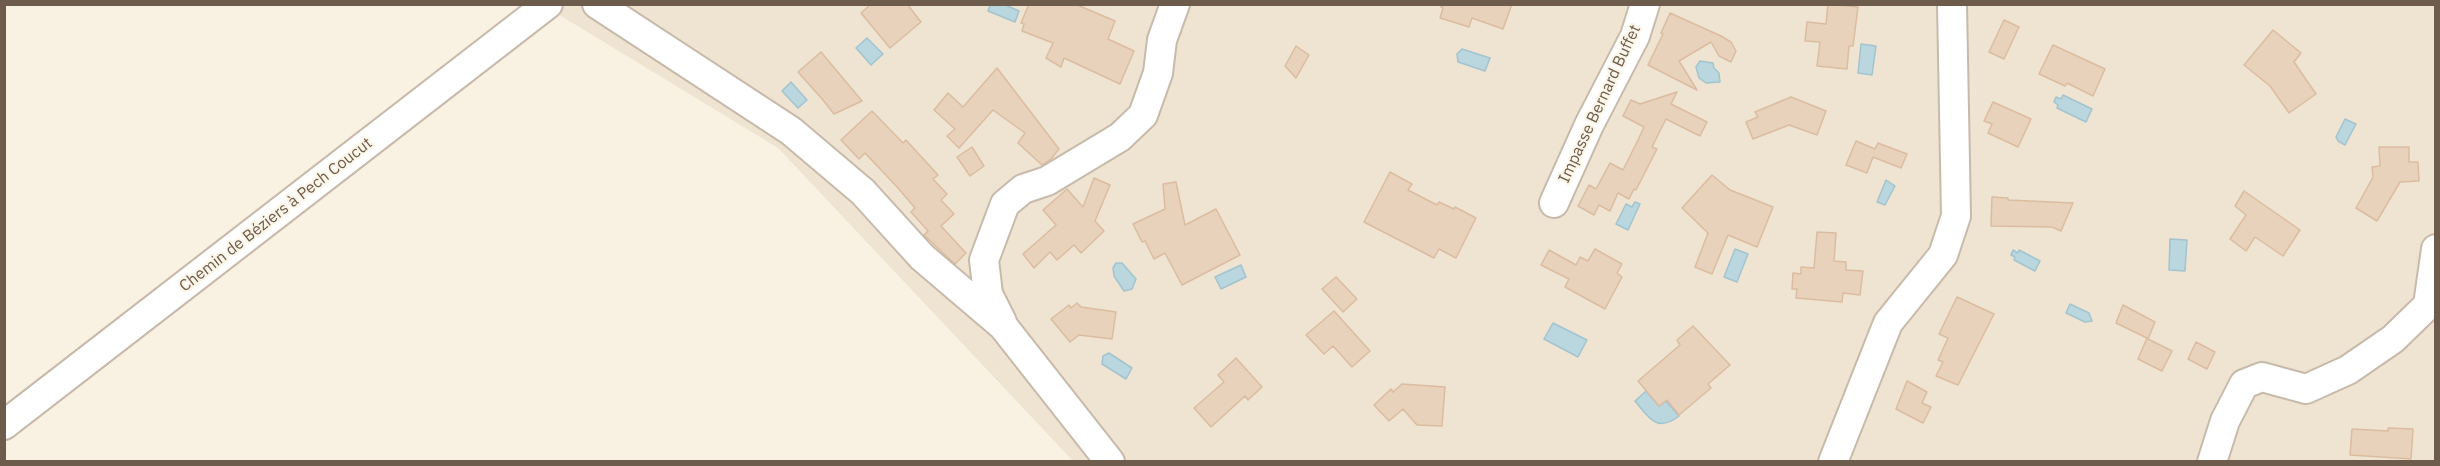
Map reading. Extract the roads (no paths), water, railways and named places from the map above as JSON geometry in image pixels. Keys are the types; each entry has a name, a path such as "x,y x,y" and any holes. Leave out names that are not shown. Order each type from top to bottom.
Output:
{"street":[{"name":"Chemin de Béziers à Pech Coucut","path":"4,426 548,4"},
{"path":"597,4 791,131 863,192 922,257 1004,326"},
{"path":"1110,462 1004,326 988,294 984,260 1005,204 1023,189 1047,181 1120,137 1143,115 1158,73 1162,40 1175,4"},
{"name":"Impasse Bernard Buffet","path":"1554,203 1589,125 1635,36 1646,4"},
{"path":"1833,462 1888,323 1943,255 1956,216 1952,4"},
{"path":"2212,462 2224,422 2244,384 2262,376 2306,389 2348,370 2393,339 2428,305 2436,249"}],"water":[{"path":"1003,4 1019,11 1015,22 988,11 990,5"},
{"path":"867,38 883,54 871,65 856,48"},
{"path":"1861,44 1876,46 1872,75 1858,73"},
{"path":"1462,49 1490,58 1485,71 1458,62 1457,54"},
{"path":"1700,61 1713,63 1719,73 1720,82 1706,83 1699,78 1696,67"},
{"path":"791,82 807,100 798,108 782,91"},
{"path":"2063,95 2092,109 2086,122 2057,108 2058,105 2054,102 2056,97 2061,99"},
{"path":"2345,119 2356,124 2345,145 2336,137"},
{"path":"1886,180 1895,186 1885,205 1877,202"},
{"path":"1635,202 1640,204 1628,230 1616,224 1626,204 1632,207"},
{"path":"2170,239 2187,240 2185,271 2169,270"},
{"path":"1735,249 1748,254 1737,282 1724,277"},
{"path":"2013,250 2018,253 2019,250 2040,261 2035,271 2014,260 2015,257 2011,255"},
{"path":"1116,263 1122,263 1136,279 1132,289 1124,291 1114,276 1113,268"},
{"path":"1241,265 1246,277 1221,289 1215,277"},
{"path":"2070,304 2089,313 2092,321 2085,322 2066,313"},
{"path":"1553,323 1587,340 1578,357 1544,339"},
{"path":"1109,353 1132,368 1126,379 1102,364 1103,356"},
{"path":"1646,391 1659,406 1666,401 1679,416 1665,423 1649,418 1635,401"}]}
